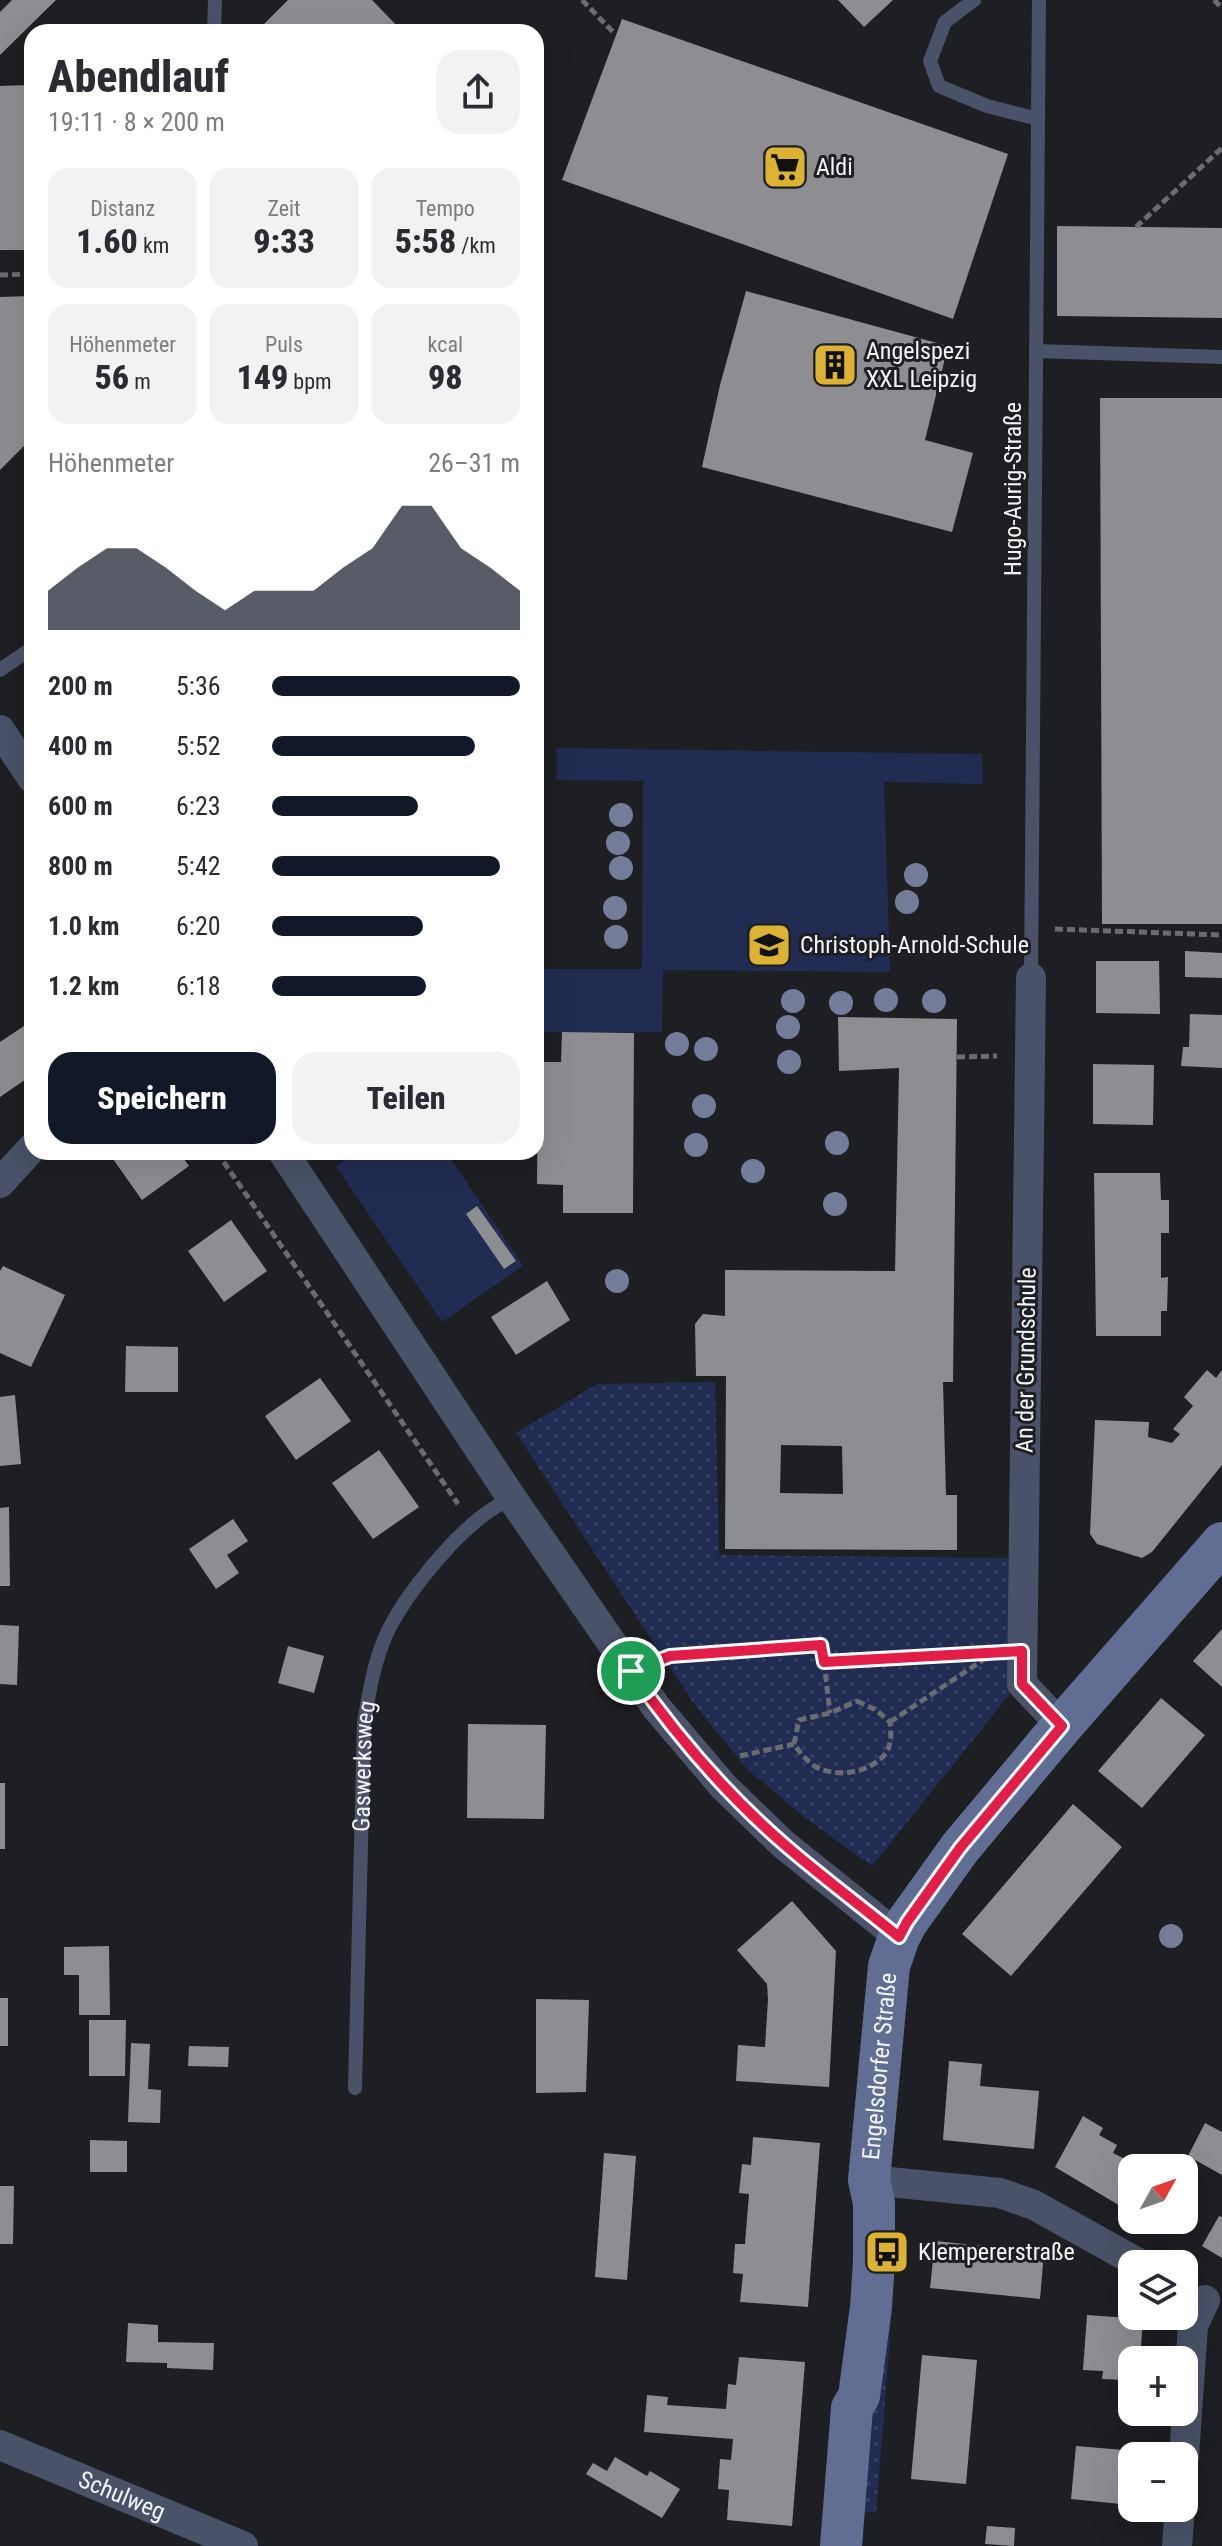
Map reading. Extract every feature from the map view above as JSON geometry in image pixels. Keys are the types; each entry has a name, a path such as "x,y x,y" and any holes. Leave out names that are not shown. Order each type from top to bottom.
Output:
{"street":[{"path":"0,730 24,766"},
{"name":"An der Grundschule","path":"1031,978 1022,1684 1062,1726"},
{"path":"0,1183 24,1157"},
{"path":"288,1160 511,1497 656,1707 724,1787 783,1844 899,1937"},
{"name":"Engelsdorfer Straße","path":"841,2546 852,2408 844,2396 842,2324 845,2256 855,2201 869,2180 889,1966 899,1937 960,1848 1222,1543"},
{"path":"869,2180 1000,2193 1034,2205 1118,2252"},
{"path":"1185,2442 1193,2326 1204,2300"},
{"name":"Schulweg","path":"0,2445 243,2546"},
{"path":"1177,2546 1179,2522"}],"lane":[{"path":"214,24 215,0"},
{"path":"974,0 945,22 930,61 939,86 987,106 1038,119"},
{"name":"Hugo-Aurig-Straße","path":"1031,978 1039,0"},
{"path":"1036,351 1222,357"},
{"path":"0,670 24,654"},
{"name":"Gaswerksweg","path":"355,2088 364,1723 373,1674 388,1633 432,1566 472,1524 511,1497"}],"path":[{"path":"582,0 615,34"},
{"path":"1214,0 1222,8"},
{"path":"1136,227 1222,148"},
{"path":"0,275 24,274"},
{"path":"1031,929 1222,935"},
{"path":"222,1160 472,1524"},
{"path":"631,1671 670,1656 821,1645 830,1713"},
{"path":"824,1662 996,1652 890,1722"},
{"path":"857,1701 876,1710 890,1722 891,1737 886,1752 866,1769 839,1773 817,1767 794,1744 799,1720 830,1713 857,1701"},
{"path":"705,1764 794,1744"}],"shaded area":[{"path":"557,748 982,754 983,784 884,782 890,972 663,970 662,1032 544,1032 544,969 642,969 643,781 557,780"},
{"path":"345,1160 451,1160 523,1266 442,1322 336,1166"},
{"path":"715,1382 719,1555 1008,1558 1009,1695 872,1866 808,1820 748,1770 694,1704 516,1433 597,1384"},
{"path":"879,2323 891,2323 876,2513 865,2512"}],"building":[{"path":"12,0 56,0 32,24 24,24 24,31 0,55 0,12"},
{"path":"288,0 372,0 395,24 264,24"},
{"path":"838,0 893,0 864,27"},
{"name":"Aldi","path":"622,19 1008,154 953,319 562,180"},
{"path":"24,85 24,250 0,250 0,86"},
{"path":"1057,226 1222,228 1222,318 1057,316"},
{"path":"746,291 948,346 925,440 973,453 952,532 702,467 720,385"},
{"path":"24,296 24,446 0,470 0,297"},
{"path":"1100,398 1222,398 1222,924 1102,924"},
{"path":"1185,951 1222,953 1222,978 1185,977"},
{"path":"1096,961 1159,961 1160,1014 1096,1013"},
{"path":"1190,1014 1222,1015 1222,1068 1181,1066 1183,1047 1189,1047"},
{"path":"838,1017 957,1019 953,1382 943,1382 946,1495 957,1495 957,1550 725,1549 726,1376 696,1376 695,1324 703,1314 725,1316 725,1270 895,1271 899,1068 839,1071","holes":["781,1445 842,1446 843,1494 780,1493"]},
{"path":"24,1026 24,1080 0,1097 0,1042"},
{"path":"562,1032 634,1033 633,1213 563,1213 563,1185 537,1184 537,1160 544,1160 544,1062 561,1062"},
{"path":"1093,1064 1154,1065 1153,1125 1093,1124"},
{"path":"114,1160 185,1160 189,1166 142,1200"},
{"path":"1094,1173 1160,1173 1161,1200 1169,1200 1169,1233 1161,1233 1161,1278 1168,1277 1167,1311 1161,1311 1161,1336 1096,1336"},
{"path":"477,1206 516,1261 504,1269 466,1214"},
{"path":"231,1220 267,1271 224,1302 188,1251"},
{"path":"3,1266 65,1295 31,1367 0,1353 0,1271"},
{"path":"547,1281 570,1320 516,1355 491,1317"},
{"path":"126,1346 178,1347 178,1392 125,1392"},
{"path":"1207,1370 1216,1378 1222,1370 1222,1465 1152,1552 1142,1558 1097,1544 1090,1534 1095,1420 1149,1422 1148,1437 1172,1443 1180,1434 1173,1429 1193,1406 1184,1397"},
{"path":"320,1378 351,1421 296,1460 265,1416"},
{"path":"15,1395 21,1464 0,1466 0,1397"},
{"path":"379,1450 419,1507 373,1539 332,1483"},
{"path":"9,1507 10,1586 0,1586 0,1508"},
{"path":"233,1519 248,1541 227,1555 239,1573 216,1589 189,1549"},
{"path":"0,1625 19,1626 17,1685 0,1684"},
{"path":"1222,1629 1222,1687 1193,1661"},
{"path":"288,1646 324,1656 314,1693 278,1683"},
{"path":"1161,1698 1205,1735 1142,1808 1098,1771"},
{"path":"468,1724 546,1725 544,1819 467,1818"},
{"path":"0,1783 5,1783 5,1849 0,1849"},
{"path":"1073,1804 1122,1847 1011,1976 962,1934"},
{"path":"792,1901 836,1951 829,2087 736,2081 738,2045 765,2047 768,1999 767,1984 737,1950"},
{"path":"109,1946 110,2015 79,2015 79,1975 64,1975 64,1947"},
{"path":"0,1998 8,1998 8,2046 0,2046"},
{"path":"536,1999 589,2000 586,2092 536,2093"},
{"path":"89,2020 126,2020 125,2076 89,2076"},
{"path":"131,2043 150,2044 148,2089 161,2090 160,2123 128,2122"},
{"path":"189,2046 229,2047 228,2067 188,2066"},
{"path":"949,2061 982,2064 980,2086 1039,2091 1034,2149 943,2140"},
{"path":"1083,2116 1103,2128 1099,2135 1117,2145 1113,2153 1118,2156 1118,2205 1055,2167"},
{"path":"1205,2123 1222,2132 1222,2175 1198,2162 1198,2154 1189,2154"},
{"path":"753,2137 820,2143 808,2307 740,2302 743,2274 733,2273 735,2244 745,2244 749,2194 739,2193 742,2164 751,2165"},
{"path":"90,2140 127,2141 127,2172 90,2172"},
{"path":"604,2153 636,2156 627,2280 595,2277"},
{"path":"0,2186 14,2186 13,2244 0,2244"},
{"path":"1219,2216 1222,2217 1222,2258 1202,2246"},
{"path":"935,2241 1044,2252 1040,2299 930,2288"},
{"path":"1087,2315 1118,2317 1118,2330 1142,2330 1141,2346 1118,2346 1118,2380 1102,2379 1103,2371 1083,2370"},
{"path":"128,2323 158,2325 158,2342 214,2343 213,2370 167,2368 167,2363 126,2362"},
{"path":"922,2355 977,2360 966,2484 911,2479"},
{"path":"739,2357 805,2362 792,2526 727,2520 729,2490 718,2489 720,2459 731,2460 733,2439 644,2432 647,2395 668,2397 667,2405 726,2409 728,2384 736,2385"},
{"path":"1076,2446 1118,2450 1118,2504 1071,2499"},
{"path":"615,2457 647,2476 650,2471 680,2489 662,2518 586,2474 593,2463 607,2471"},
{"path":"987,2526 1015,2528 1014,2546 985,2544"}],"place":[{"name":"Aldi","path":"785,167"},
{"name":"Angelspezi XXL Leipzig","path":"835,365"},
{"name":"Christoph-Arnold-Schule","path":"769,945"},
{"name":"Klempererstraße","path":"887,2252"}],"route":[{"path":"821,1645 824,1662 1022,1651 1022,1684 1062,1726 960,1848 899,1937 783,1844 724,1787 656,1707 631,1671 670,1656 821,1645"}]}
